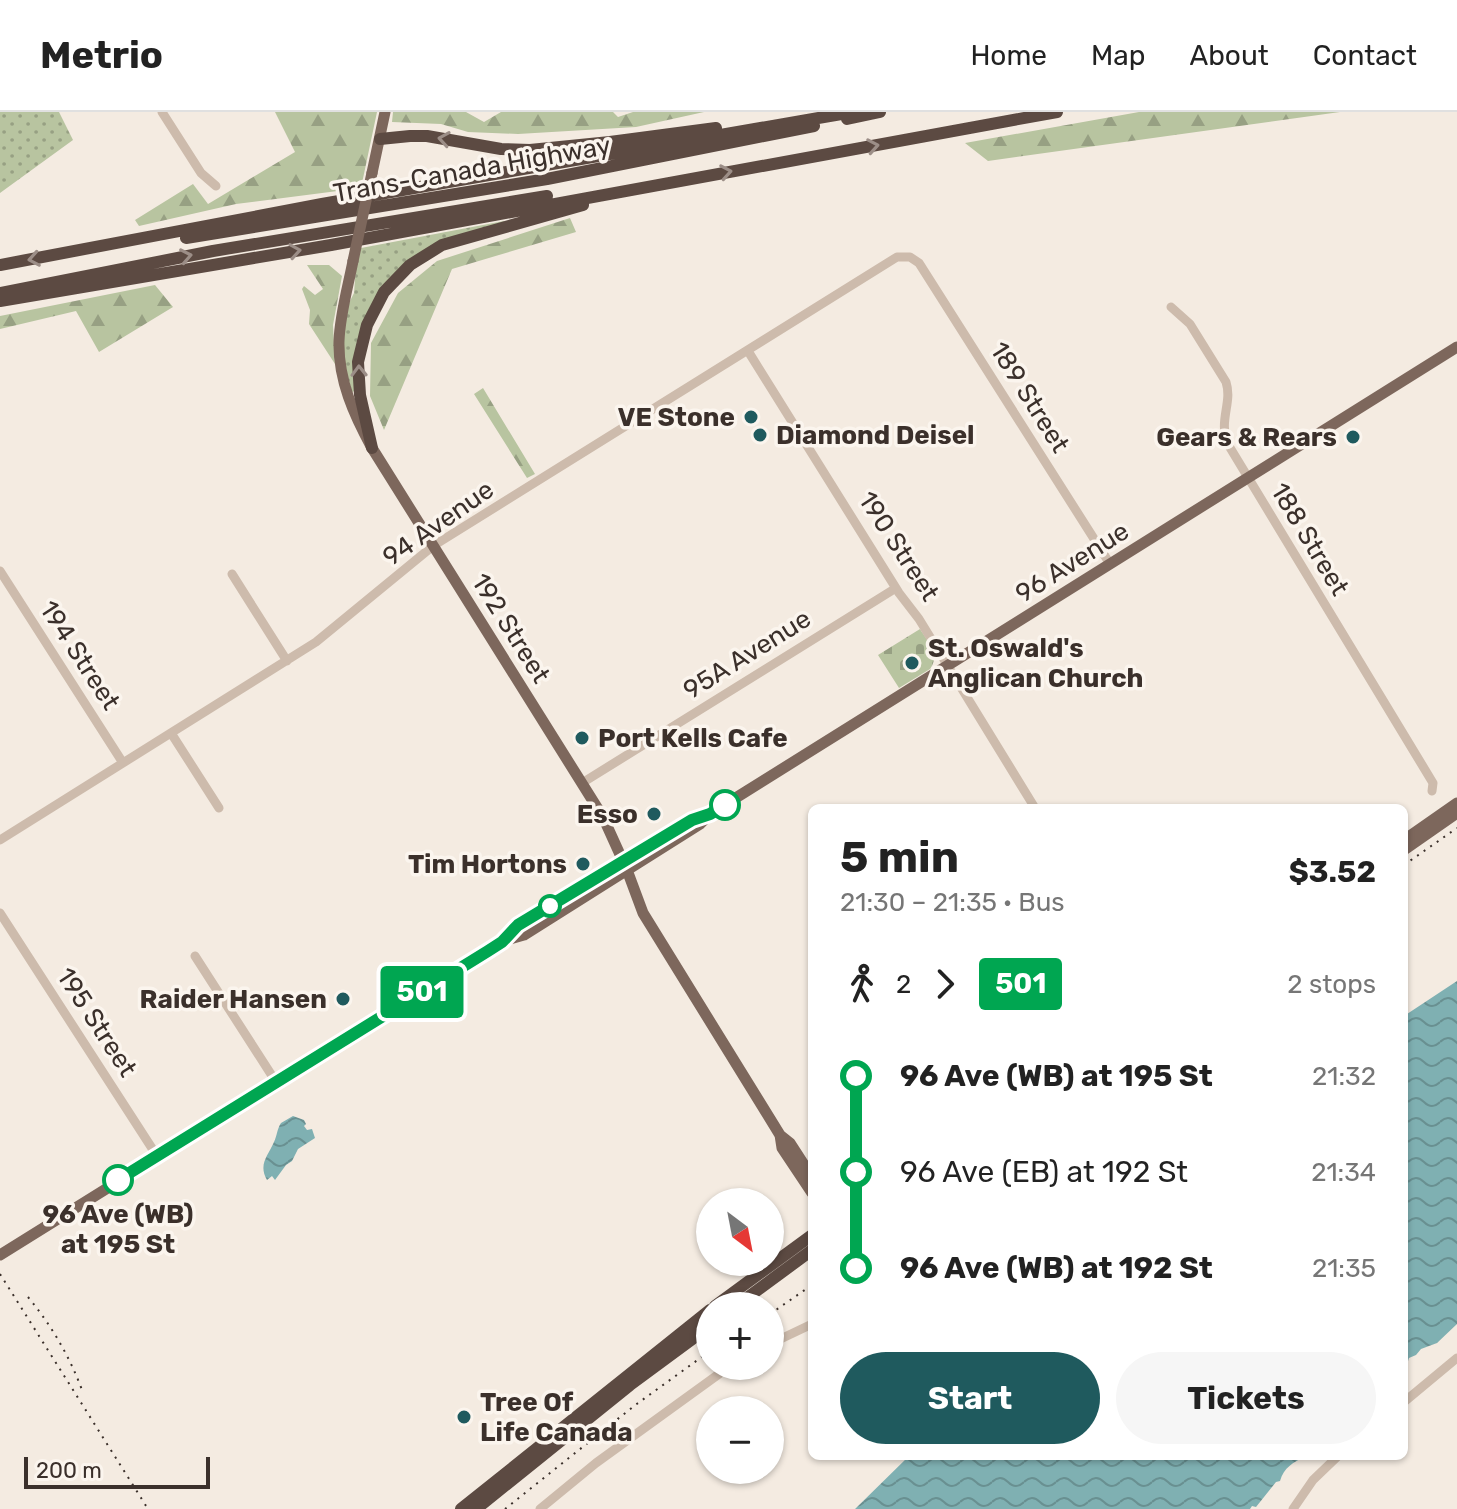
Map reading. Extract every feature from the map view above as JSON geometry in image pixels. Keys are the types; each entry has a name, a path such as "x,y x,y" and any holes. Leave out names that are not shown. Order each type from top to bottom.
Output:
{"highway":[{"name":"Trans-Canada Highway","path":"0,265 308,206 853,112"},
{"name":"Trans-Canada Highway","path":"68,253 224,232 547,179 880,112"},
{"name":"Trans-Canada Highway","path":"0,301 331,245 1057,112"},
{"path":"380,139 427,136 501,149 530,150 731,126 771,125"},
{"path":"372,448 360,395 358,362 367,325 384,292 410,265 442,245 656,184"},
{"name":"Trans-Canada Highway","path":"0,293 213,251 430,214 552,196 622,190"},
{"path":"734,1292 808,1237"},
{"path":"755,1292 808,1253"},
{"path":"461,1509 696,1321"},
{"path":"476,1509 696,1336"}],"main road":[{"name":"192 Street","path":"385,112 339,341 340,362 350,403 372,448 603,817 643,913 780,1135 790,1143 808,1171"},
{"name":"96 Avenue","path":"0,1255 502,942 518,925 625,866 692,820 710,814 1457,347"},
{"path":"1408,837 1457,803"},
{"path":"1408,847 1457,813"},
{"name":"192 Street","path":"780,1135 782,1148 808,1187"}],"street":[{"path":"162,112 201,173 216,186"},
{"name":"94 Avenue","path":"0,840 339,626 433,546 897,257 910,257"},
{"name":"189 Street","path":"910,257 919,263 931,281 1110,564"},
{"name":"188 Street","path":"1171,307 1190,324 1226,382 1224,434 1229,446 1433,783 1432,791"},
{"name":"190 Street","path":"748,351 1033,804"},
{"name":"194 Street","path":"0,571 123,763"},
{"path":"232,574 287,661"},
{"name":"95A Avenue","path":"582,783 896,588"},
{"path":"171,733 219,808"},
{"name":"195 Street","path":"0,913 157,1156"},
{"path":"195,956 276,1082"},
{"path":"784,1337 808,1326"},
{"path":"1408,1399 1457,1358"},
{"path":"540,1509 606,1456 711,1380"},
{"path":"1293,1509 1313,1480 1334,1460"}],"green space":[{"path":"0,112 59,112 73,140 0,193"},
{"path":"275,112 377,112 361,188 236,204 139,226 135,220 193,184 208,204 295,152"},
{"path":"393,112 466,112 484,122 501,112 613,112 618,117 633,112 704,112 636,127 518,134 468,132 441,124 392,122"},
{"path":"1139,112 1340,112 988,161 965,143"},
{"path":"570,218 576,232 452,269 384,430 370,396 371,343 398,293 437,261"},
{"path":"504,221 441,242 377,296 357,390 352,392 345,367 343,335 361,248"},
{"path":"307,265 329,265 342,276 333,325 335,364 309,324 310,310 302,289 304,286 315,295 323,289"},
{"path":"155,285 173,307 99,352 76,311 0,329 0,316"},
{"path":"483,388 535,474 527,478 474,394"},
{"path":"920,629 934,653 933,664 899,688 878,655"}],"water":[{"path":"1457,981 1457,1324 1437,1343 1421,1349 1408,1361 1408,1013"},
{"path":"293,1116 304,1120 304,1126 307,1130 312,1129 315,1138 298,1149 275,1180 272,1176 267,1180 263,1169 265,1160 281,1123"},
{"path":"905,1460 1299,1460 1284,1472 1280,1481 1256,1507 1250,1509 855,1509"}],"railway":[{"path":"1408,862 1457,828"},
{"path":"0,1274 148,1509"},
{"path":"784,1304 808,1288"},
{"path":"28,1297 59,1341 82,1390"},
{"path":"505,1509 634,1406 696,1361"}],"bus line":[{"name":"501","path":"118,1180 488,951 518,925 692,820 725,805"}],"place":[{"name":"VE Stone","path":"751,417"},
{"name":"Diamond Deisel","path":"760,435"},
{"name":"Gears & Rears","path":"1353,437"},
{"name":"St. Oswald's Anglican Church","path":"912,663"},
{"name":"Port Kells Cafe","path":"582,738"},
{"name":"Esso","path":"654,814"},
{"name":"Tim Hortons","path":"583,864"},
{"name":"Raider Hansen","path":"343,999"},
{"name":"96 Ave (WB) at 195 St","path":"118,1180"},
{"name":"Tree Of Life Canada","path":"464,1417"}]}
